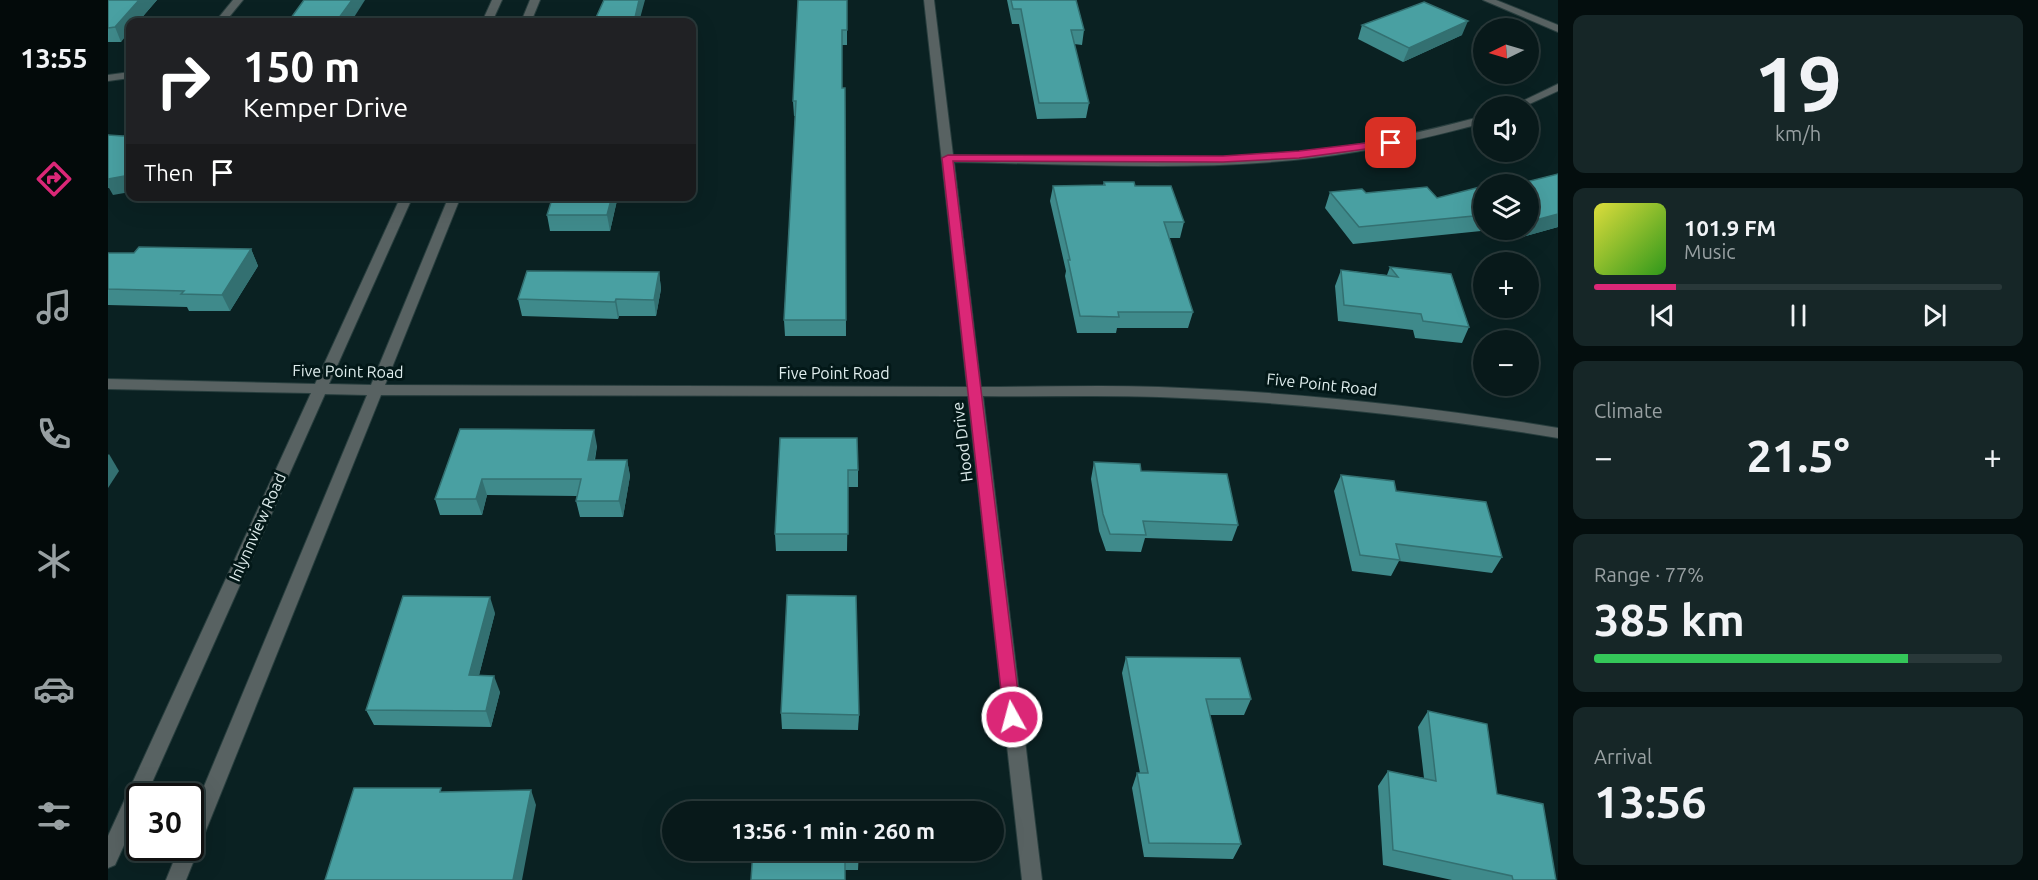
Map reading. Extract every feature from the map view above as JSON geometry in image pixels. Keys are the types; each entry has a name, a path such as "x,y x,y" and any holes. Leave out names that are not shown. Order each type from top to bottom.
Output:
{"street":[{"path":"223,18 238,0"},
{"path":"489,18 497,0"},
{"path":"528,18 535,0"},
{"name":"Hood Drive","path":"929,0 1032,880"},
{"path":"1488,0 1558,29"},
{"path":"108,78 126,76"},
{"path":"1539,96 1558,87"},
{"path":"948,158 1223,159 1299,154 1372,147 1430,135 1473,122"},
{"name":"Inlynnview Road","path":"108,858 405,201"},
{"path":"204,812 454,201"},
{"name":"Five Point Road","path":"108,384 377,390 1157,392 1257,395 1363,405 1490,421 1558,433"},
{"path":"176,880 184,861"}],"building":[{"path":"108,0 139,0 115,27 108,28"},
{"path":"304,0 352,0 339,18 291,18"},
{"path":"604,0 639,0 635,18 596,18"},
{"path":"798,0 847,0 847,30 842,30 842,88 845,88 846,320 784,320 796,101 793,101"},
{"path":"1011,0 1076,0 1084,30 1071,30 1089,103 1039,103 1021,9 1013,9"},
{"path":"1424,2 1468,21 1409,48 1362,25"},
{"path":"108,135 126,136 126,176 108,179"},
{"path":"1558,174 1558,214 1539,219 1539,179"},
{"path":"1104,182 1134,182 1135,186 1171,186 1184,222 1164,222 1193,312 1118,312 1119,317 1080,316 1053,186 1105,185"},
{"path":"1427,187 1437,198 1473,189 1473,216 1359,227 1330,192 1362,189 1366,193"},
{"path":"551,201 611,201 607,215 547,215"},
{"path":"139,247 251,249 222,295 181,294 184,291 108,289 108,253 134,253"},
{"path":"1390,267 1451,274 1469,327 1423,321 1421,314 1344,305 1341,270 1398,277"},
{"path":"527,271 659,272 654,300 616,299 615,302 518,299"},
{"path":"460,429 594,430 588,460 627,460 619,501 576,501 581,479 482,479 476,499 435,499"},
{"path":"780,438 857,438 858,470 848,470 848,534 775,534"},
{"path":"1094,462 1140,464 1141,471 1227,474 1238,525 1143,521 1146,535 1110,534 1103,514"},
{"path":"1341,475 1394,481 1396,491 1486,502 1502,557 1396,544 1400,560 1360,555"},
{"path":"787,595 856,596 859,715 781,713"},
{"path":"403,596 490,597 469,675 494,676 486,711 366,710"},
{"path":"1126,657 1240,658 1251,699 1206,699 1241,844 1149,843 1137,773 1148,773"},
{"path":"1428,711 1487,724 1497,794 1543,804 1556,880 1513,880 1512,876 1393,850 1388,771 1436,781"},
{"path":"354,788 441,788 440,792 531,790 513,880 325,880"},
{"path":"720,800 858,800 858,801"},
{"path":"752,861 845,861 845,880 751,880"}],"route":[{"path":"1012,717 948,158 1223,159 1299,154 1391,143"}]}
